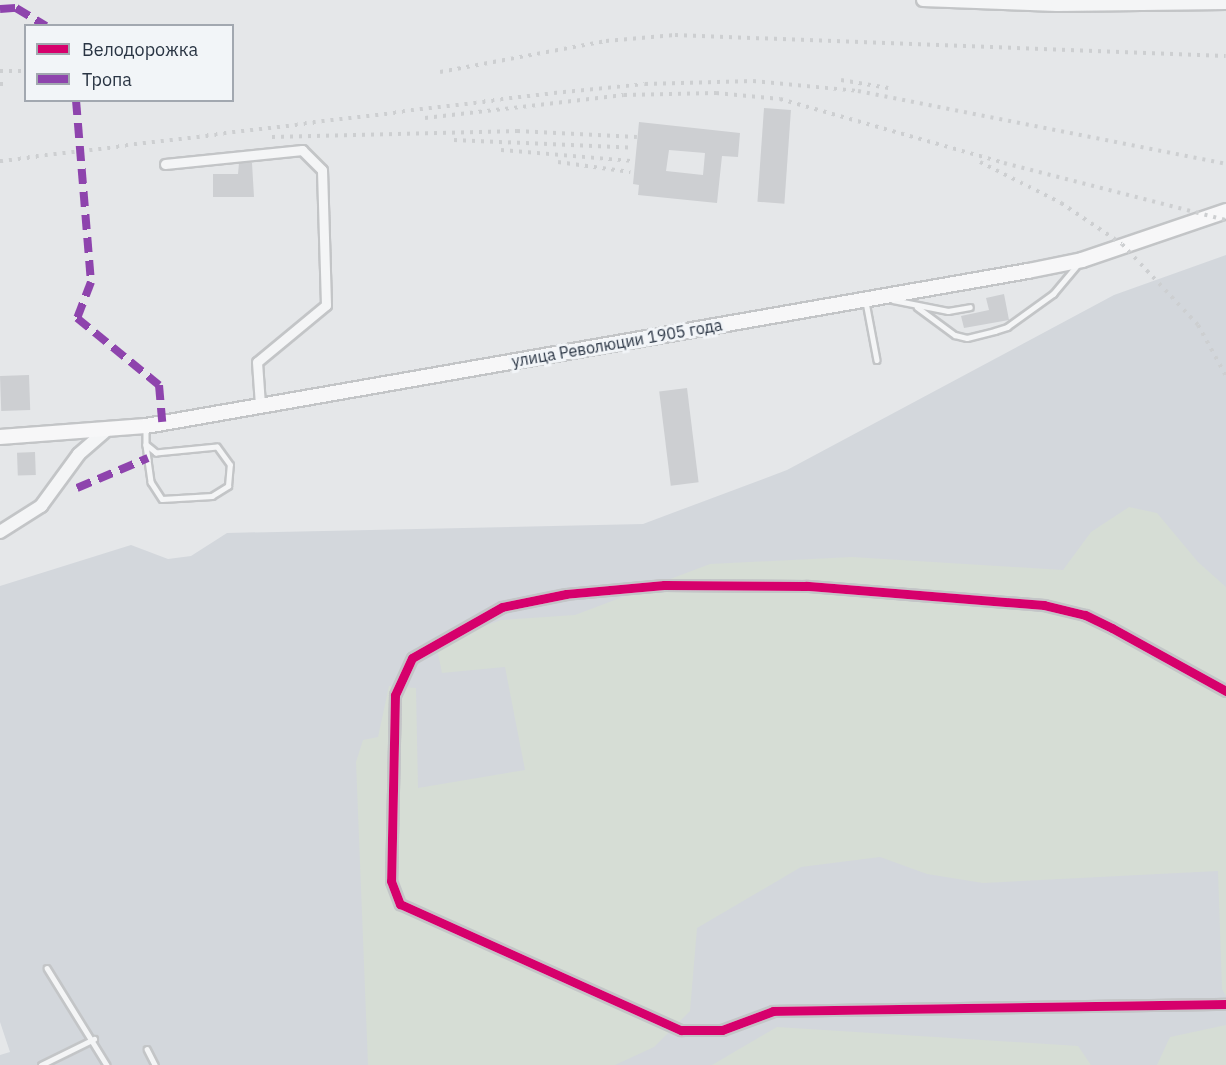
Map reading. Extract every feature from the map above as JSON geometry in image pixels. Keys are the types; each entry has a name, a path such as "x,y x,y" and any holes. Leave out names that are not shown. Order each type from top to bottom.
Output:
{"main road":[{"name":"улица Революции 1905 года","path":"0,437 146,426 1082,260 1226,211"}],"street":[{"path":"923,0 1057,5 1226,3"},
{"path":"165,164 302,150 315,158 322,170 326,305 257,362 260,405"},
{"path":"0,532 41,506 79,454 107,430"},
{"path":"71,433 79,454"},
{"path":"1226,690 1085,615 1044,605 806,586 664,585 566,594 502,607 412,658 395,694 391,882 400,904 681,1030 722,1029 773,1011 1226,1004"}],"lane":[{"path":"916,307 955,335 967,338 995,331 1007,327 1053,294 1082,260"},
{"path":"882,296 916,307 948,311 970,307"},
{"path":"866,299 877,360"},
{"path":"146,426 146,445 151,482 162,499 212,496 228,486 230,465 217,447 156,453 146,445"},
{"path":"47,968 94,1040 107,1065"},
{"path":"41,1065 54,1062 94,1040"},
{"path":"147,1049 155,1065"}],"shaded area":[{"path":"1226,255 1226,1065 0,1065 0,1055 10,1052 0,1022 0,586 131,545 168,559 191,556 227,533 643,524 787,470 1114,295"},
{"path":"1129,507 1157,513 1198,562 1226,587 1226,996 1222,989 1218,871 983,883 927,874 880,857 801,867 697,928 690,1011 654,1047 615,1065 368,1065 356,762 363,740 378,737 389,686 416,688 418,788 525,770 505,667 442,673 436,644 501,620 575,615 710,564 852,557 1063,570 1091,532"},
{"path":"1226,1025 1226,1065 1157,1065 1170,1037"},
{"path":"777,1027 1078,1046 1091,1065 712,1065"}],"building":[{"path":"764,108 791,110 784,204 757,202"},
{"path":"639,122 740,133 738,157 722,156 717,203 638,195 639,185 633,184","holes":["669,150 705,153 703,175 666,171"]},
{"path":"239,163 252,163 254,197 213,197 213,174 238,174"},
{"path":"1004,294 1009,320 964,328 961,316 989,310 986,298"},
{"path":"29,375 30,410 1,411 0,376"},
{"path":"687,388 699,482 671,486 659,391"},
{"path":"35,452 36,475 18,476 17,453"}],"railway":[{"path":"440,72 606,41 675,35 1226,56"},
{"path":"0,71 24,71"},
{"path":"841,80 888,88"},
{"path":"0,161 554,93 645,84 753,81 858,91 1226,164"},
{"path":"0,84 9,84"},
{"path":"425,118 624,95 716,93 780,99 1004,163 1226,220"},
{"path":"272,137 517,131 637,137"},
{"path":"454,140 634,148"},
{"path":"501,150 631,161"},
{"path":"558,162 630,172"},
{"path":"980,162 1061,203 1122,244 1198,325 1226,376"}],"marked path":[{"path":"0,9 16,8 43,24"},
{"path":"76,102 91,282 77,318 159,385 162,422"},
{"path":"77,488 148,458"}],"cycle path":[{"path":"1226,691 1085,615 1044,605 806,586 664,585 566,594 502,607 412,658 395,695 391,881 400,904 681,1030 722,1030 773,1011 1226,1004"}]}
